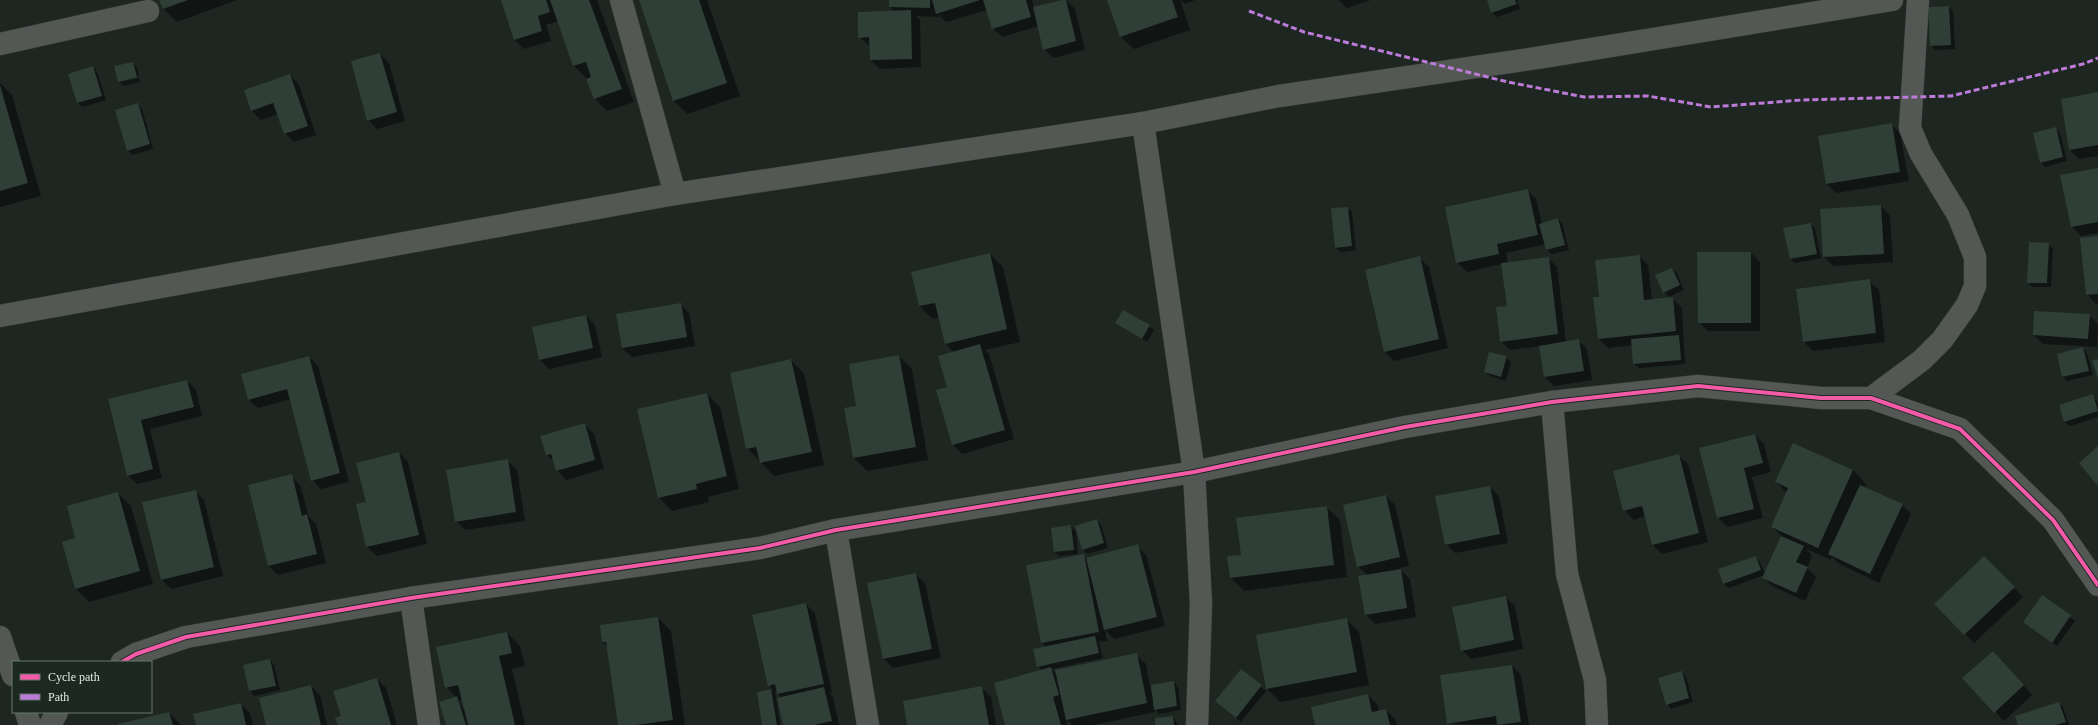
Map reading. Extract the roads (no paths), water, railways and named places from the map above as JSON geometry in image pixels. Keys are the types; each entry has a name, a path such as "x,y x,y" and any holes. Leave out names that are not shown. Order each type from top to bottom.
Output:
{"street":[{"path":"621,0 675,194"},
{"path":"0,316 675,194 1142,123 1279,96 1551,56 1892,0"},
{"path":"1872,398 1922,360 1942,340 1968,305 1975,286 1975,257 1958,215 1920,154 1910,128 1918,0"},
{"path":"0,44 148,11"},
{"path":"1142,123 1194,472 1201,604 1197,725"},
{"path":"124,661 136,654 186,637 411,598 760,548 836,530 1194,472 1405,426 1552,402 1698,386 1821,398 1872,398 1960,429 2054,520 2098,584"},
{"path":"1552,402 1567,574 1595,680 1597,725"},
{"path":"836,530 868,725"},
{"path":"411,598 429,725"},
{"path":"0,638 12,672"},
{"path":"26,713 30,725"},
{"path":"50,725 56,713"}]}
